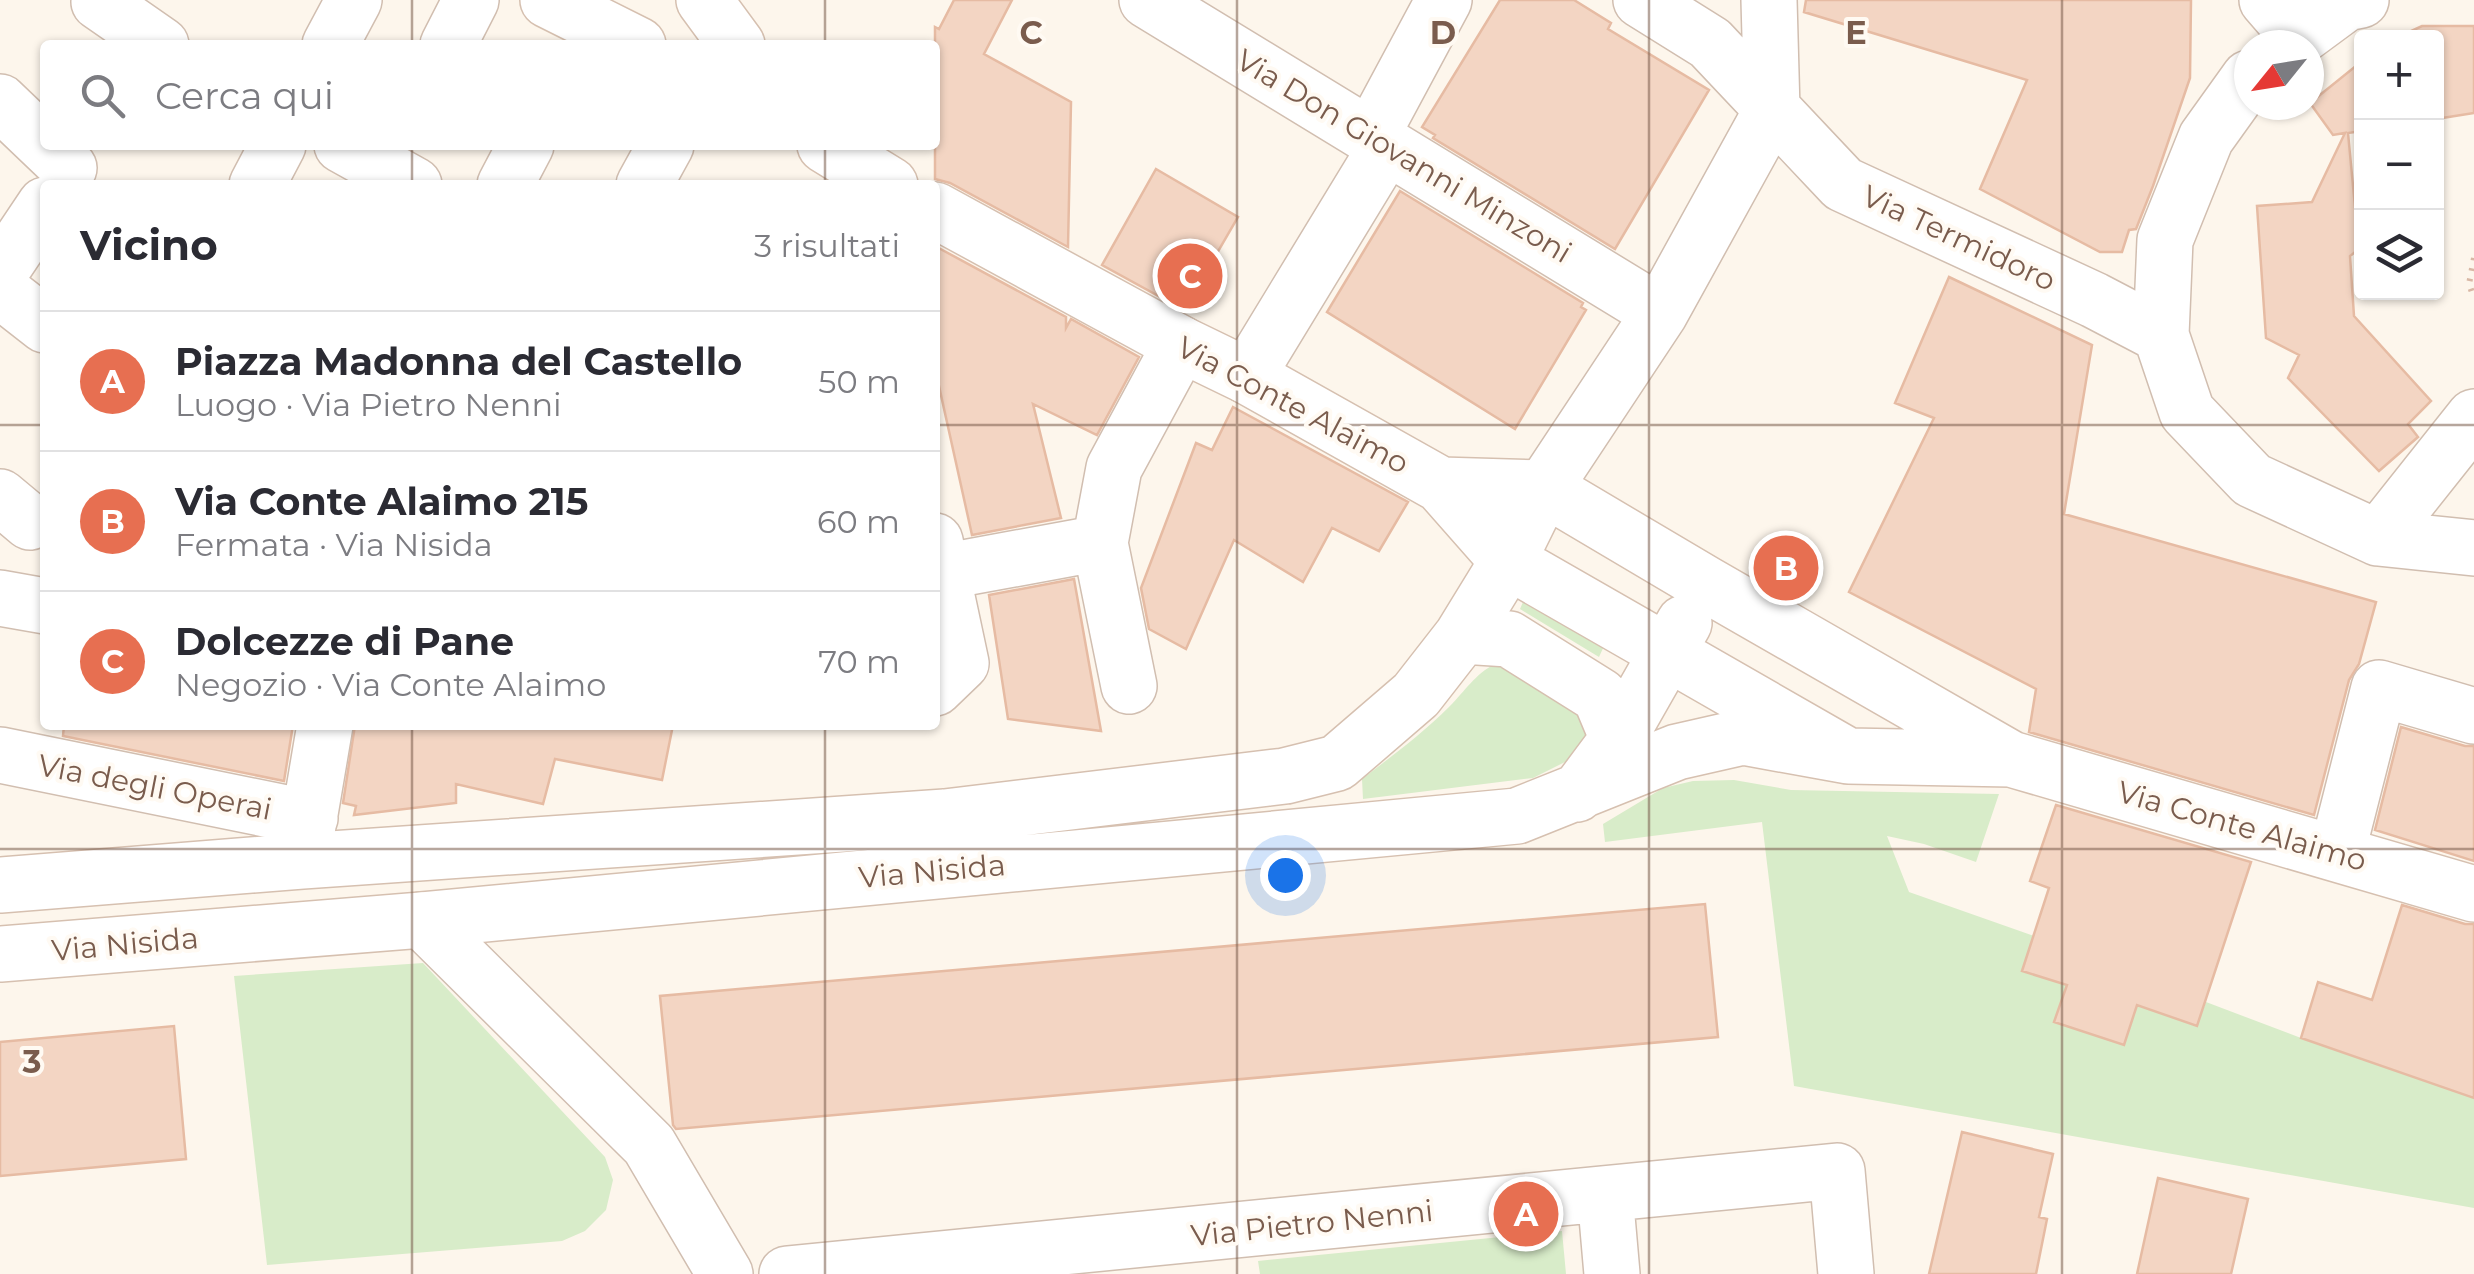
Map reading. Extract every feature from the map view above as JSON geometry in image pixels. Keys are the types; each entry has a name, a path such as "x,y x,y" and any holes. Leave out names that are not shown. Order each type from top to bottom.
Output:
{"street":[{"path":"100,0 149,40"},
{"path":"333,40 354,0"},
{"path":"451,40 471,0"},
{"path":"704,0 733,40"},
{"name":"Via Don Giovanni Minzoni","path":"1148,0 1660,313"},
{"path":"1246,376 1379,141 1444,0"},
{"name":"Via Termidoro","path":"1640,0 1710,42 1843,184 2161,334"},
{"path":"1769,0 1772,110"},
{"path":"2285,27 2361,0"},
{"path":"2234,99 2206,138 2166,240 2161,334 2187,412 2252,480 2378,538 2474,548"},
{"path":"0,102 40,148"},
{"name":"Via Nisida","path":"0,885 306,840 945,817 1285,776 1337,763 1416,694 1462,636 1508,561 1544,488 1660,313 1772,110"},
{"path":"42,150 64,176"},
{"path":"260,180 275,150"},
{"path":"508,180 523,150"},
{"path":"647,180 663,150"},
{"path":"833,150 875,180"},
{"path":"0,272 40,212"},
{"name":"Via Conte Alaimo","path":"940,213 1441,485"},
{"path":"0,290 40,321"},
{"path":"1130,686 1100,543 1114,468 1181,344"},
{"path":"2378,538 2474,417"},
{"path":"1441,485 1544,488 2011,759"},
{"path":"1441,485 1508,561 1848,756"},
{"path":"940,556 1100,543"},
{"path":"940,565 961,663 940,683"},
{"path":"1577,794 1618,739 1706,584"},
{"path":"0,598 40,605"},
{"path":"1462,636 1509,639 1600,696 1618,739"},
{"path":"2337,853 2379,688 2474,716"},
{"path":"306,840 324,730"},
{"name":"Via Nisida","path":"0,954 422,920 1517,816 1677,752 1743,737 1848,756 2011,759"},
{"name":"Via degli Operai","path":"0,755 306,840"},
{"name":"Via Conte Alaimo","path":"2011,759 2474,894"},
{"path":"422,920 648,1145 725,1274"},
{"name":"Via Pietro Nenni","path":"787,1274 1212,1254 1604,1194 1837,1172 1846,1274"},
{"path":"1604,1194 1612,1274"}],"path":[{"path":"2474,258 2469,284 2474,298"}],"green space":[{"path":"1526,595 1605,644 1599,657 1520,609"},
{"path":"1496,663 1584,716 1591,737 1569,760 1533,778 1363,799 1362,779 1428,726"},
{"path":"1734,780 1791,790 1999,794 1976,862 1887,836 1909,892 2034,936 2022,971 2067,985 2055,1022 2123,1045 2137,1005 2197,1026 2206,1002 2474,1098 2474,1208 1794,1086 1762,822 1605,842 1603,824 1663,788 1693,781"},
{"path":"423,963 605,1157 613,1180 606,1210 585,1231 562,1241 267,1265 234,976"},
{"path":"1562,1231 1566,1274 1260,1274 1258,1261"}],"building":[{"path":"954,0 1012,0 984,54 1071,102 1068,247 950,183 935,179 935,150 940,150 940,40 935,40 935,27 939,29"},
{"path":"1500,0 1574,0 1611,23 1608,29 1709,90 1615,249 1433,138 1435,135 1422,127"},
{"path":"1806,0 2191,0 2190,78 2153,186 2136,229 2129,230 2122,252 2100,252 1980,189 2027,80 1804,12"},
{"path":"2422,26 2474,26 2474,113 2444,118 2444,30 2413,30"},
{"path":"2354,67 2354,132 2348,133 2354,196 2354,253 2350,256 2354,316 2431,401 2408,424 2418,437 2379,471 2288,378 2299,355 2266,338 2257,206 2312,202 2345,133 2333,135 2322,120 2324,92"},
{"path":"1156,169 1238,217 1184,310 1102,265"},
{"path":"1400,191 1583,303 1581,307 1586,310 1515,429 1327,312"},
{"path":"940,249 1066,317 1066,328 1071,319 1139,357 1097,435 1033,404 1061,518 972,535 940,391"},
{"path":"1949,277 2092,345 2064,514 2376,602 2359,664 2349,680 2314,815 2029,732 2036,689 1849,592 1934,418 1895,403"},
{"path":"1233,407 1408,502 1379,551 1332,528 1303,582 1234,540 1186,649 1149,629 1141,588 1196,443 1212,450"},
{"path":"1074,579 1101,731 1008,719 989,595"},
{"path":"2401,727 2474,746 2474,861 2375,830"},
{"path":"64,730 292,730 284,781 63,736"},
{"path":"354,730 672,730 662,780 555,759 543,804 456,784 456,803 354,815 356,806 343,803"},
{"path":"2056,805 2251,862 2197,1026 2137,1005 2124,1045 2054,1022 2067,985 2022,971 2049,888 2030,881"},
{"path":"1705,904 1718,1037 676,1129 673,1125 660,996"},
{"path":"2402,905 2474,924 2474,1098 2301,1038 2318,982 2372,1000"},
{"path":"174,1026 186,1159 0,1176 0,1042"},
{"path":"1962,1132 2053,1154 2039,1217 2047,1219 2036,1274 1929,1274"},
{"path":"2158,1178 2248,1199 2231,1274 2137,1274"}],"place":[{"name":"Dolcezze di Pane","path":"1190,276"},
{"name":"Via Conte Alaimo 215","path":"1786,568"},
{"name":"Piazza Madonna del Castello","path":"1526,1214"}]}
